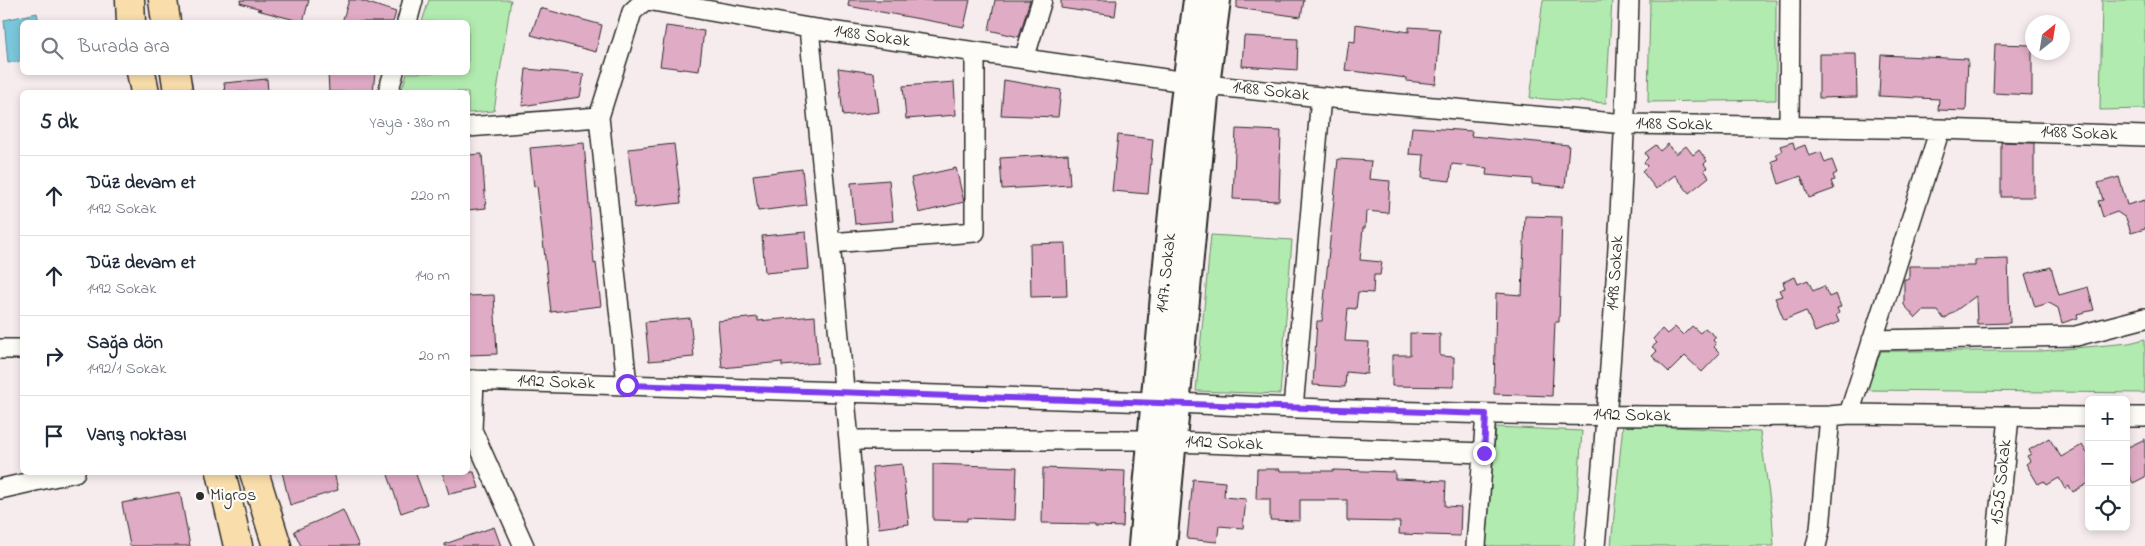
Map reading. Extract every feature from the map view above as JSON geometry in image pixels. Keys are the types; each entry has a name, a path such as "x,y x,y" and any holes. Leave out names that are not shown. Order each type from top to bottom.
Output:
{"main road":[{"path":"130,0 131,20"},
{"path":"164,0 166,20"},
{"path":"142,75 145,90"},
{"path":"175,75 178,90"},
{"path":"222,475 238,546"},
{"path":"255,475 277,546"}],"street":[{"path":"407,20 412,0"},
{"name":"1488 Sokak","path":"646,0 809,28 975,52 1196,83 1321,97 1626,124 2145,136"},
{"path":"627,385 599,117 632,12 646,0"},
{"path":"1024,59 1042,0"},
{"name":"1497. Sokak","path":"1163,546 1162,441 1196,83 1197,0"},
{"name":"1497. Sokak","path":"1196,83 1217,0"},
{"name":"1498 Sokak","path":"1595,546 1608,416 1626,124 1629,0"},
{"path":"1789,128 1790,0"},
{"path":"809,28 849,440 857,546"},
{"path":"830,244 975,232 975,52"},
{"path":"389,90 393,75"},
{"path":"1292,408 1321,97"},
{"path":"470,126 599,117"},
{"path":"1849,414 1940,130"},
{"path":"1872,340 2076,336 2145,318"},
{"path":"0,349 20,349"},
{"path":"471,380 470,431 524,546"},
{"name":"1492 Sokak","path":"471,380 1486,414 1608,416 1830,416 1849,414 2085,417"},
{"path":"1476,546 1486,414"},
{"path":"1816,546 1820,529 1830,416"},
{"name":"1525 Sokak","path":"1996,546 2009,417"},
{"path":"2130,417 2145,417"},
{"name":"1492 Sokak","path":"849,440 1162,441 1484,453"},
{"name":"1497. Sokak","path":"1142,546 1162,441"},
{"path":"0,489 63,475"}],"green space":[{"path":"429,0 511,0 494,111 470,113 470,90 402,90 406,75 470,75 470,20 423,20"},
{"path":"1543,0 1612,0 1606,103 1530,98"},
{"path":"1650,0 1776,0 1776,100 1648,102"},
{"path":"2102,0 2145,0 2145,109 2100,110"},
{"path":"1211,235 1292,240 1280,394 1196,391"},
{"path":"2145,339 2145,393 1867,390 1881,351 2042,351 2129,343"},
{"path":"1623,424 1760,432 1772,515 1774,546 1611,546"},
{"path":"1496,427 1582,431 1574,546 1486,546"}],"water":[{"path":"37,13 39,20 20,20 20,61 8,63 4,20"}],"building":[{"path":"241,0 309,0 304,20 295,20 257,10 261,9 240,3"},
{"path":"349,0 359,0 396,12 394,20 343,20"},
{"path":"849,0 970,0 964,27 848,6"},
{"path":"995,0 1030,0 1019,37 989,30"},
{"path":"1061,0 1117,0 1115,16 1061,8"},
{"path":"1237,0 1304,0 1301,17 1237,8"},
{"path":"540,8 602,25 596,52 531,35"},
{"path":"1356,24 1409,32 1409,27 1440,29 1436,84 1406,81 1406,78 1345,70 1349,41 1355,42"},
{"path":"666,26 704,31 699,71 660,66"},
{"path":"1244,36 1298,39 1297,70 1242,66"},
{"path":"1995,44 2025,45 2025,60 2032,60 2032,95 1993,93"},
{"path":"1819,54 1856,54 1857,97 1819,98"},
{"path":"1881,55 1968,59 1966,111 1938,110 1939,99 1879,96"},
{"path":"838,68 874,73 879,112 843,116"},
{"path":"526,69 584,74 580,97 522,106"},
{"path":"328,75 375,75 373,90 329,90"},
{"path":"267,79 268,90 225,90 224,83"},
{"path":"1004,80 1061,90 1058,117 1001,115"},
{"path":"954,82 956,115 906,119 903,86"},
{"path":"1412,127 1472,131 1471,136 1569,145 1565,187 1532,184 1532,179 1486,175 1487,168 1452,164 1450,181 1422,178 1424,155 1409,154"},
{"path":"1236,129 1281,131 1279,201 1233,199"},
{"path":"1118,135 1153,139 1148,194 1112,191"},
{"path":"1793,142 1795,149 1805,145 1809,156 1821,152 1825,163 1832,160 1837,173 1833,175 1835,180 1831,181 1834,189 1809,198 1801,176 1779,184 1772,161 1778,159 1776,154 1782,151 1780,146"},
{"path":"2001,142 2034,143 2034,197 2001,197"},
{"path":"584,143 594,264 596,263 601,306 551,312 537,186 534,187 530,148"},
{"path":"674,144 681,203 635,208 628,149"},
{"path":"1668,144 1676,154 1686,146 1693,155 1699,150 1707,161 1704,164 1707,168 1704,170 1709,177 1689,193 1675,175 1656,189 1642,171 1647,166 1644,162 1648,158 1645,153 1656,145 1660,151"},
{"path":"482,154 486,208 470,210 470,155"},
{"path":"1068,154 1070,185 1002,189 1000,158"},
{"path":"1338,159 1371,161 1369,179 1390,181 1388,213 1366,211 1365,228 1363,228 1360,260 1382,262 1380,275 1374,275 1373,293 1358,292 1356,309 1348,308 1345,341 1369,342 1367,374 1346,372 1345,387 1313,385 1317,321 1322,321"},
{"path":"956,168 964,202 919,213 911,178"},
{"path":"802,169 806,205 758,211 753,175"},
{"path":"2119,177 2127,205 2145,200 2145,229 2131,233 2126,218 2117,212 2103,217 2098,201 2103,200 2098,183"},
{"path":"889,180 893,221 855,224 851,183"},
{"path":"1525,216 1562,217 1559,322 1555,322 1552,396 1494,394 1496,293 1522,295"},
{"path":"806,232 809,269 765,273 762,236"},
{"path":"1065,243 1067,296 1031,297 1030,244"},
{"path":"2008,259 2010,323 1977,324 1976,296 1944,319 1938,311 1923,311 1916,318 1904,305 1904,279 1909,279 1909,266 1975,266 1975,260"},
{"path":"2051,267 2059,295 2088,287 2094,310 2077,314 2078,318 2062,323 2058,308 2049,303 2035,307 2025,274"},
{"path":"1795,277 1798,284 1808,280 1813,291 1824,286 1829,297 1836,294 1841,307 1837,308 1839,313 1836,315 1839,322 1815,332 1806,311 1784,320 1775,298 1782,296 1779,290 1785,288 1783,282"},
{"path":"494,295 497,354 470,355 470,296"},
{"path":"815,316 818,363 782,366 782,362 722,368 718,321 758,317 758,321"},
{"path":"690,318 694,357 649,361 645,322"},
{"path":"1692,326 1700,333 1705,328 1716,337 1713,340 1716,344 1714,347 1720,353 1702,372 1685,356 1669,372 1652,356 1657,351 1652,347 1657,343 1653,339 1662,329 1667,334 1675,327 1683,335"},
{"path":"1410,333 1440,334 1440,356 1454,357 1454,387 1392,386 1392,355 1410,355"},
{"path":"2049,438 2061,457 2082,445 2085,450 2085,485 2073,492 2069,486 2065,489 2059,478 2047,485 2044,481 2038,484 2026,464 2030,461 2027,456 2031,454 2029,450"},
{"path":"2145,439 2145,477 2133,483 2130,477 2130,446"},
{"path":"902,464 909,524 879,528 872,467"},
{"path":"933,464 1017,467 1015,520 967,518 967,521 933,520"},
{"path":"1043,468 1125,471 1123,527 1095,526 1095,524 1042,523"},
{"path":"1257,469 1395,472 1395,479 1446,481 1445,506 1461,507 1460,536 1399,534 1400,522 1347,521 1347,500 1300,500 1300,521 1270,520 1270,499 1256,499"},
{"path":"470,472 474,472 479,488 449,494 443,475 470,475"},
{"path":"283,475 335,475 338,490 290,505"},
{"path":"388,475 416,475 427,504 401,513"},
{"path":"1193,479 1225,482 1224,497 1246,499 1243,528 1219,526 1217,542 1187,539"},
{"path":"180,492 190,546 130,546 122,503"},
{"path":"343,510 359,546 301,546 294,531"},
{"path":"494,527 501,546 445,546 445,544"}],"place":[{"name":"Migros","path":"200,496"}],"route":[{"path":"627,385 1486,414 1484,453"}]}
